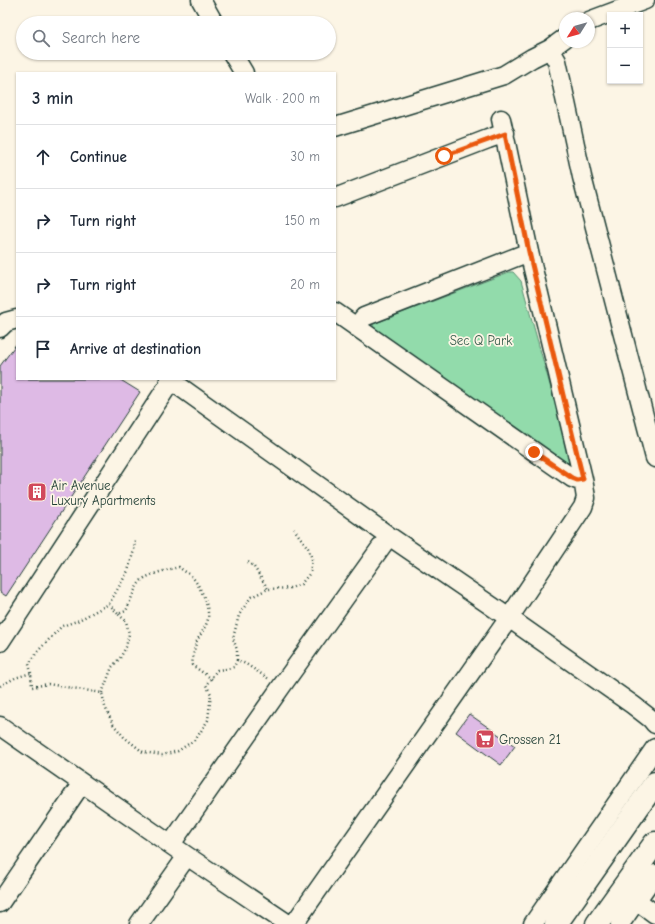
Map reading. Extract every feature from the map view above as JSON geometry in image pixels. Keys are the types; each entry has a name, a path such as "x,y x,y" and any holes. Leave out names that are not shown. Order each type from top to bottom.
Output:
{"street":[{"path":"201,0 210,16"},
{"path":"595,19 645,0"},
{"path":"336,127 504,75 559,42"},
{"path":"550,49 557,61 582,177 655,458"},
{"path":"236,60 243,72"},
{"path":"294,924 509,618 583,507 586,498 583,479 529,252 503,126 488,139 336,198"},
{"path":"356,327 364,317 529,252"},
{"path":"336,313 572,478 577,480 583,479"},
{"path":"0,328 6,322 16,319"},
{"path":"0,642 170,380 389,536 633,705 655,724"},
{"path":"171,844 389,536"},
{"path":"0,726 288,924"},
{"path":"533,924 655,748"},
{"path":"2,897 82,783"},
{"path":"556,924 655,783"},
{"path":"597,924 655,843"},
{"path":"139,924 187,856"},
{"path":"620,924 655,874"},
{"path":"636,900 655,914"}],"path":[{"path":"109,604 126,621 128,634 126,646 120,658 112,667 102,693 105,707 110,718 124,737 143,752 162,755 178,751 196,739 208,720 211,694 206,685 212,679 216,670 234,667 237,660 237,650 234,638 239,615 252,597 268,589 291,588 301,584 310,573 312,559 308,548 294,529"},
{"path":"102,693 48,684 32,687 29,664 36,652 62,626 78,621 109,604 128,571 134,550 135,539"},
{"path":"248,562 254,568 268,589"},
{"path":"118,614 126,611 134,592 143,579 164,571 179,568 190,574 198,585 208,608 208,618 204,630 197,641 193,653 192,665 212,679"},
{"path":"237,660 246,664 281,687"},
{"path":"0,686 15,678 31,674"}],"green space":[{"name":"Sec Q Park","path":"509,272 513,272 521,281 568,450 571,464 567,466 373,330 373,324"}],"building":[{"name":"Air Avenue Luxury Apartments","path":"16,344 16,380 121,380 140,392 6,596 0,592 0,366"},
{"name":"Grossen 21","path":"469,714 515,746 501,765 456,732"}],"place":[{"name":"Air Avenue Luxury Apartments","path":"37,492"},
{"name":"Grossen 21","path":"485,739"}],"route":[{"path":"444,156 505,134 529,252 583,479 577,480 572,478 534,452"}]}
